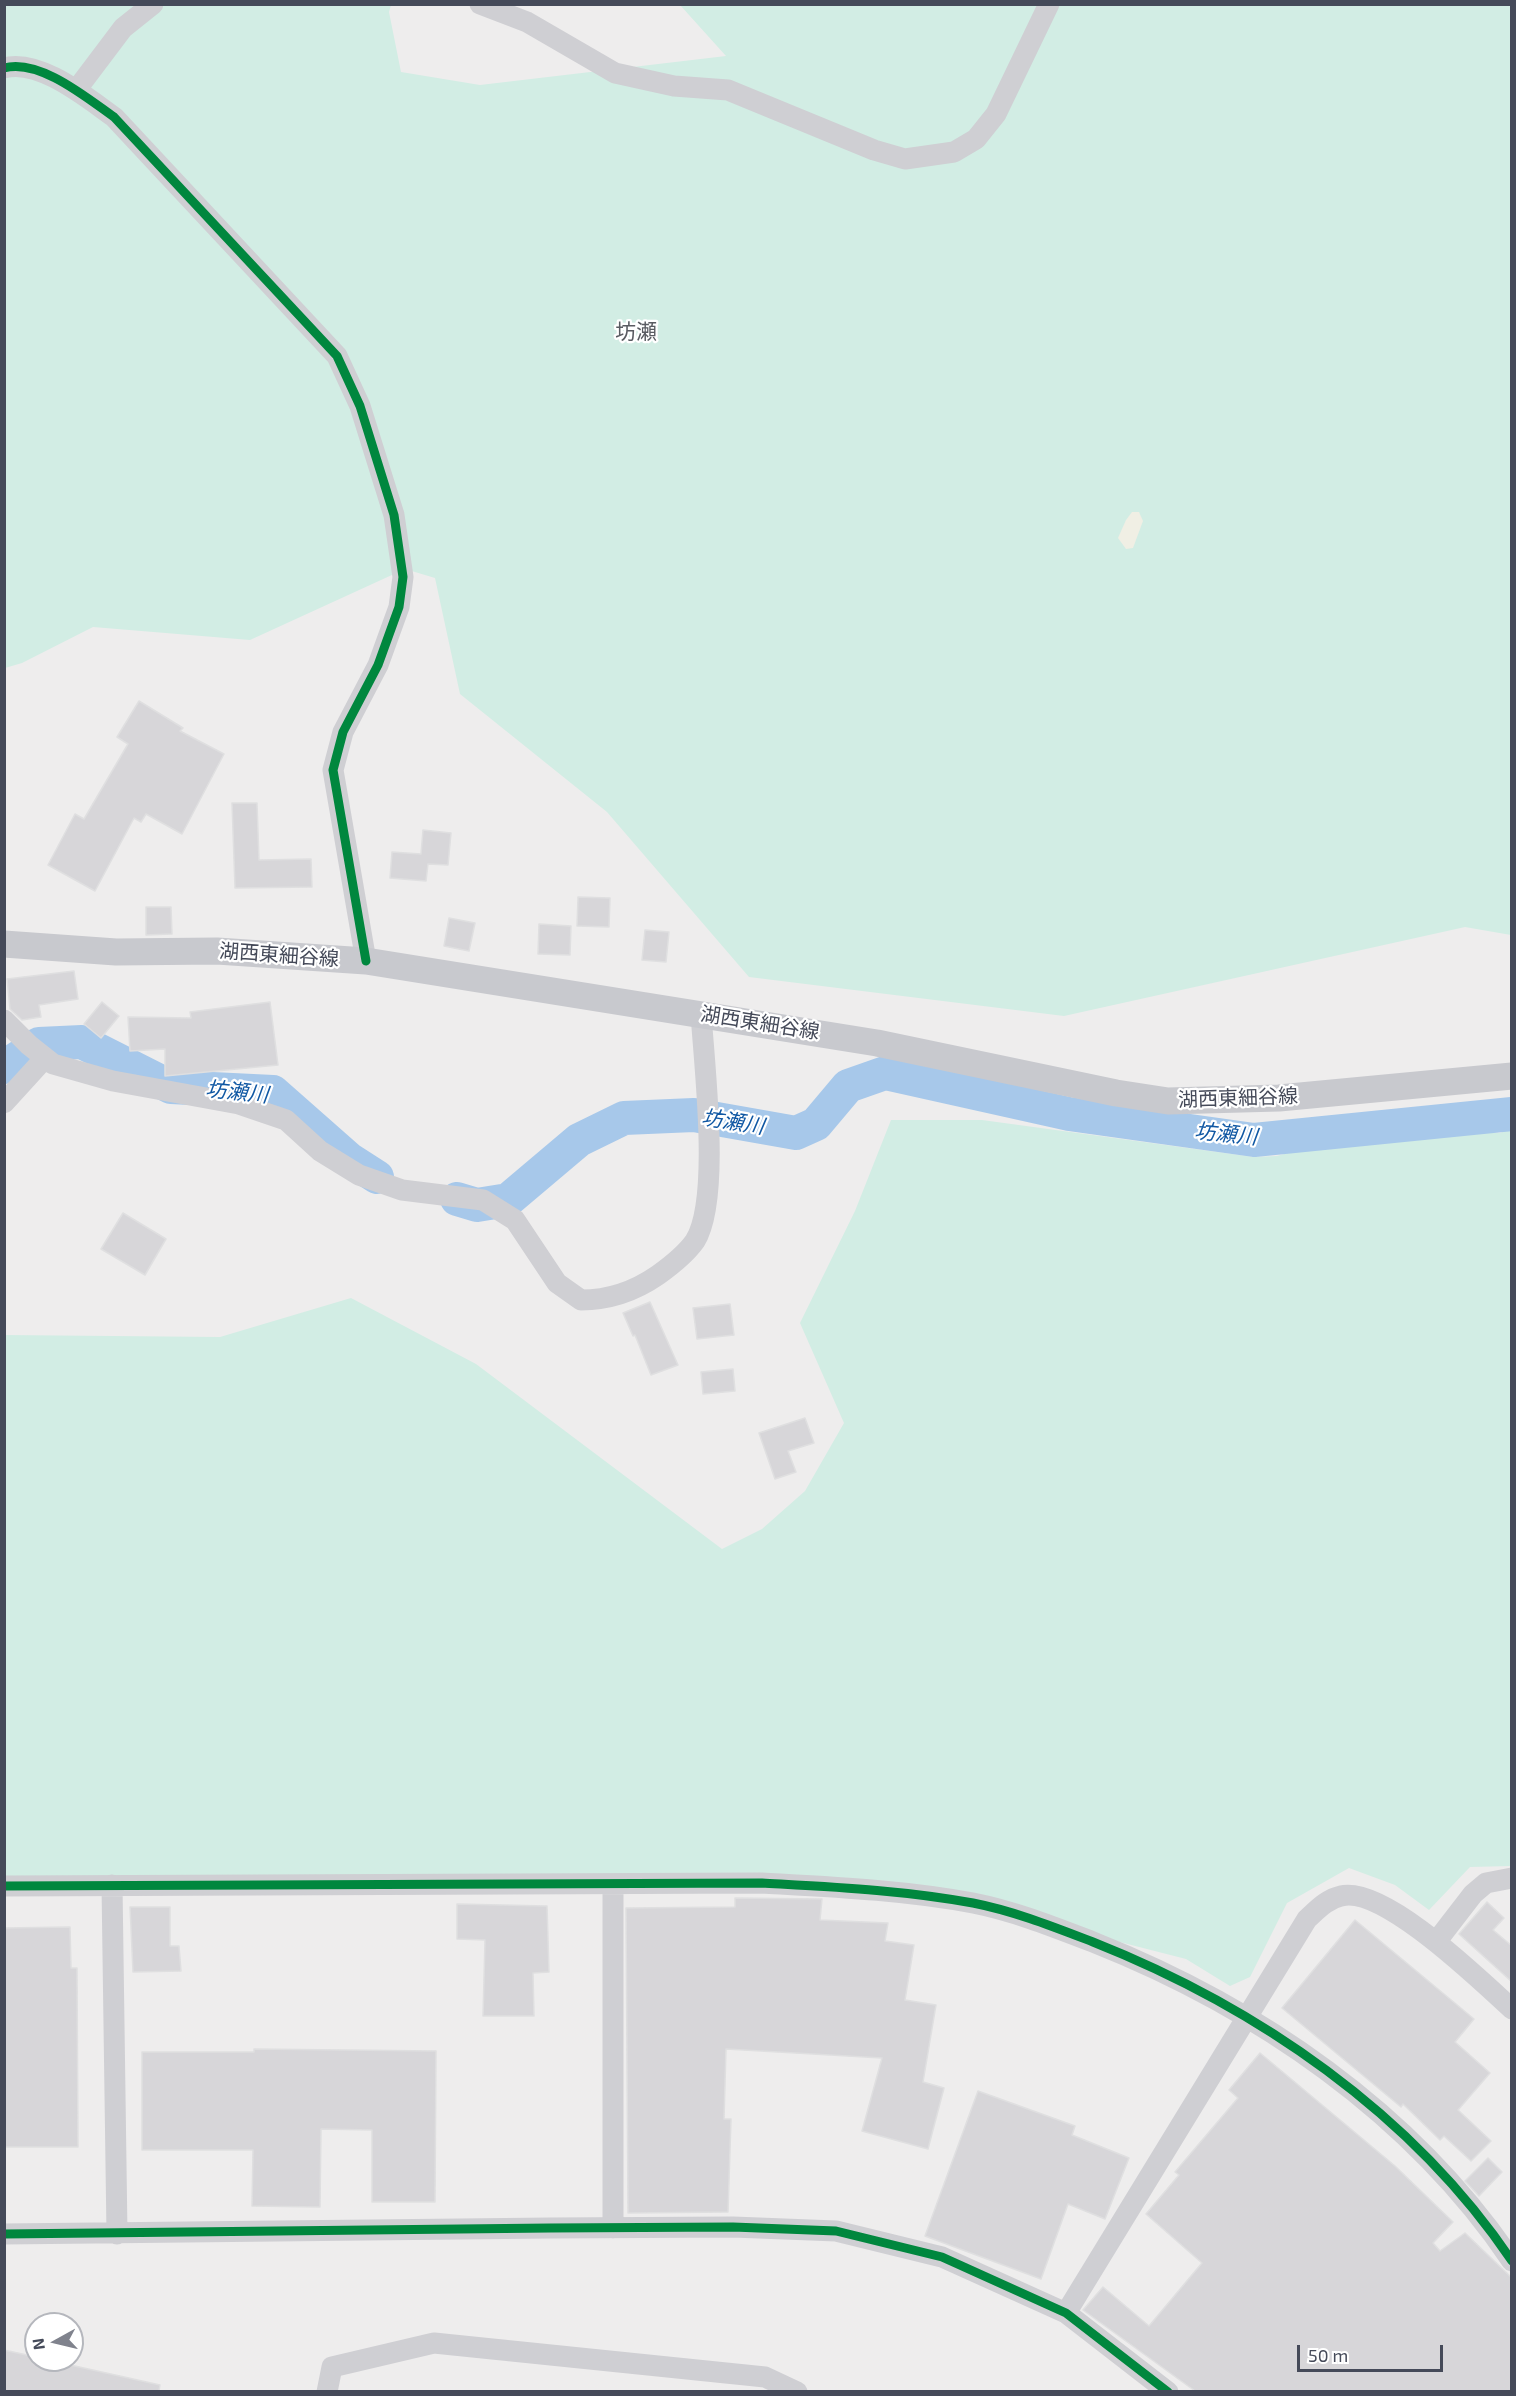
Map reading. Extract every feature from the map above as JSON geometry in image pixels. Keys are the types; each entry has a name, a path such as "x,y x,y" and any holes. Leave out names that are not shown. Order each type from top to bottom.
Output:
{"main road":[{"name":"湖西東細谷線","path":"4,944 116,952 218,951 366,962 701,1013 877,1043 1116,1093 1168,1101 1279,1098 1512,1076"}],"street":[{"path":"77,89 123,28 153,4"},
{"path":"480,4 527,22 615,73 674,86 728,90 874,150 905,159 954,152 976,139 996,114 1049,4"},
{"path":"4,68 13,66 51,75 77,89 114,117 336,356 360,406 394,516 403,577 396,616 378,665 343,732 333,770 366,962"},
{"path":"4,1020 28,1045 53,1064 113,1081 239,1104 286,1120 320,1152 359,1175 402,1190 483,1200 515,1220 557,1283 566,1292 581,1300 594,1300 644,1284 677,1261 695,1240 702,1225 708,1187 709,1132 701,1013"},
{"path":"4,1103 45,1058"},
{"path":"1436,1942 1473,1894 1486,1883 1512,1878"},
{"path":"4,1886 762,1883 873,1888 974,1903 1043,1922 1149,1965 1247,2015 1384,2117 1442,2172 1512,2261"},
{"path":"613,1884 613,2228"},
{"path":"112,1885 117,2234"},
{"path":"1066,2313 1307,1919 1322,1906 1342,1895 1366,1896 1377,1901 1436,1942 1512,2009"},
{"path":"4,2234 733,2227 836,2231 942,2257 1066,2313 1168,2391"},
{"path":"327,2391 332,2367 434,2343 765,2377 797,2391"}],"green space":[{"path":"5,5 391,5 389,12 401,72 480,85 726,56 680,5 1511,5 1511,935 1465,927 1064,1016 749,977 607,812 460,694 435,578 405,569 250,640 93,627 22,663 5,668"},
{"path":"891,1120 982,1120 1254,1157 1277,1156 1332,1140 1375,1140 1454,1132 1500,1133 1511,1129 1511,1866 1470,1867 1429,1910 1395,1885 1349,1868 1287,1903 1250,1977 1230,1986 1186,1959 1026,1918 898,1892 5,1886 5,1335 220,1337 351,1298 476,1364 722,1549 762,1529 805,1491 844,1423 800,1323 855,1211"}],"sand":[{"path":"1132,512 1139,512 1143,521 1133,548 1126,549 1118,538"}],"building":[{"path":"139,701 183,728 180,731 224,754 182,834 146,814 141,822 134,818 95,891 48,865 75,814 84,819 128,744 117,737"},
{"path":"232,803 257,803 259,860 311,859 312,887 235,888"},
{"path":"423,830 451,833 448,865 428,864 426,881 390,878 392,852 421,854"},
{"path":"578,897 610,898 609,927 577,926"},
{"path":"146,907 171,907 172,934 146,935"},
{"path":"449,918 475,923 469,951 444,946"},
{"path":"539,924 571,926 570,955 538,954"},
{"path":"645,930 669,932 666,962 642,960"},
{"path":"74,971 78,999 39,1005 41,1017 22,1020 10,1009 7,979"},
{"path":"102,1002 119,1016 101,1038 84,1024"},
{"path":"270,1002 278,1065 165,1076 165,1049 130,1051 128,1017 191,1018 190,1012"},
{"path":"123,1213 166,1239 145,1275 101,1249"},
{"path":"650,1302 678,1365 651,1375 635,1335 633,1336 623,1313"},
{"path":"730,1304 734,1335 697,1339 693,1308"},
{"path":"733,1369 735,1391 703,1394 701,1372"},
{"path":"805,1418 814,1443 788,1451 796,1472 775,1479 759,1433"},
{"path":"735,1898 822,1899 820,1920 888,1923 885,1941 914,1945 905,2000 936,2005 923,2082 944,2088 928,2149 862,2131 882,2058 726,2049 724,2119 731,2119 728,2212 628,2213 626,1908 735,1907"},
{"path":"1487,1902 1504,1918 1493,1930 1512,1946 1512,1982 1459,1934"},
{"path":"457,1904 547,1906 549,1972 533,1973 534,2016 483,2016 485,1940 457,1939"},
{"path":"130,1907 170,1907 170,1946 179,1946 181,1971 133,1972"},
{"path":"1355,1920 1474,2019 1455,2042 1490,2073 1458,2110 1491,2141 1471,2161 1444,2136 1440,2140 1403,2104 1401,2107 1282,2008"},
{"path":"70,1927 71,1968 77,1968 78,2147 4,2147 4,1928"},
{"path":"254,2049 436,2051 435,2202 372,2202 372,2130 321,2129 320,2207 252,2206 253,2150 142,2150 142,2052 254,2052"},
{"path":"1260,2053 1395,2166 1453,2222 1433,2243 1440,2251 1465,2233 1512,2278 1512,2391 1195,2391 1083,2310 1103,2287 1149,2326 1202,2263 1146,2214 1179,2175 1175,2172 1238,2098 1229,2090"},
{"path":"978,2091 1075,2126 1072,2135 1129,2158 1105,2219 1068,2204 1041,2279 925,2236"},
{"path":"1488,2158 1502,2172 1479,2196 1465,2181"},
{"path":"4,2350 24,2354 24,2372 84,2372 84,2368 160,2385 159,2391 4,2391"}],"waterway":[{"name":"坊瀬川","path":"4,1067 39,1044 82,1042 171,1087 273,1092 349,1159 377,1177"},
{"name":"坊瀬川","path":"457,1199 477,1205 508,1200 579,1140 624,1118 694,1115 796,1133 816,1124 848,1086 885,1073 1069,1114 1254,1140 1512,1114"}],"cycle path":[{"path":"4,68 18,66 47,74 77,91 114,117 337,356 360,406 394,515 403,577 399,607 378,665 343,732 333,770 366,961"},
{"path":"4,1886 762,1883 894,1892 988,1906 1064,1931 1154,1968 1214,1998 1271,2032 1326,2070 1379,2112 1427,2158 1472,2207 1512,2261"},
{"path":"4,2234 733,2227 836,2231 942,2257 1066,2313 1168,2392"}],"district":[{"name":"坊瀬","path":"636,332"}]}
